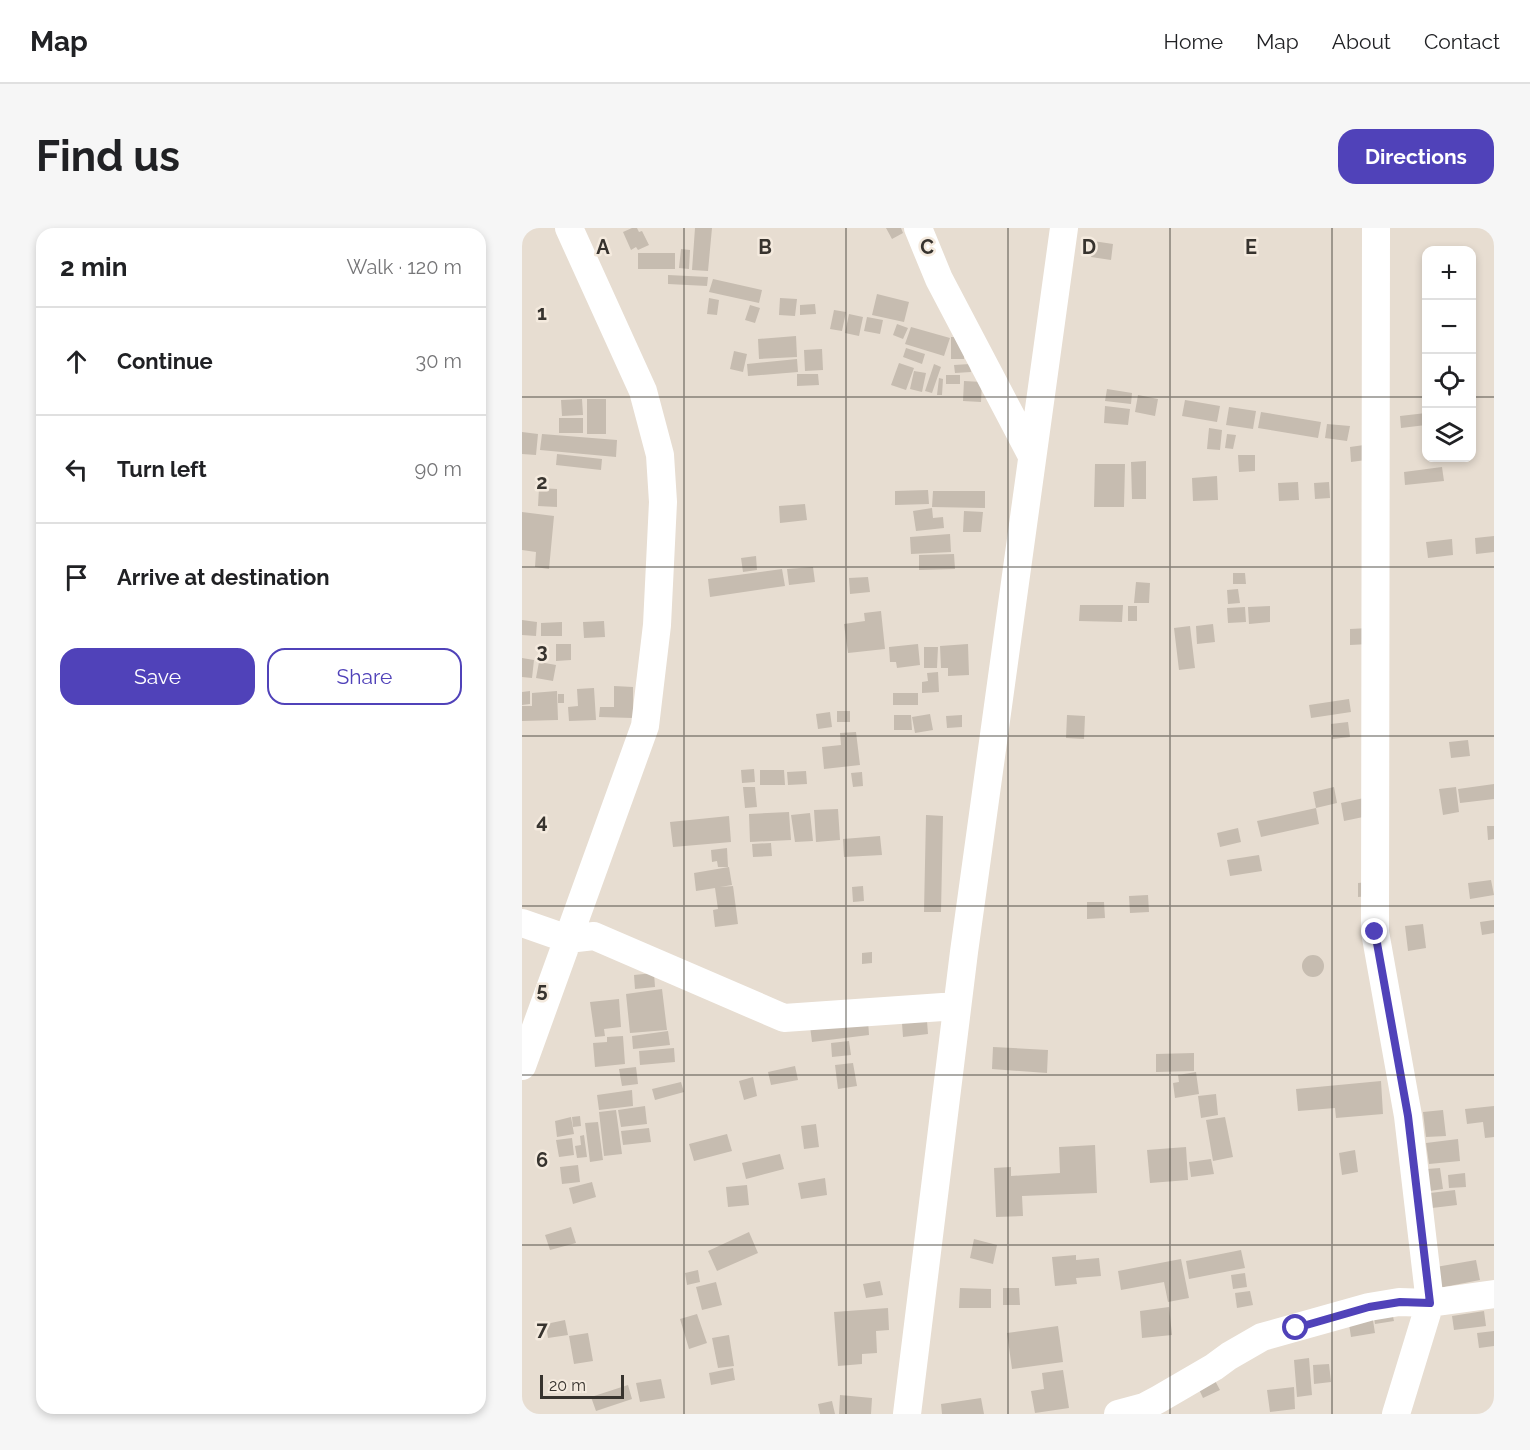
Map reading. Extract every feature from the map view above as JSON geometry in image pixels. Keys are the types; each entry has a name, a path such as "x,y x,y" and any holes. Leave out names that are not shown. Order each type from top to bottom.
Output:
{"street":[{"path":"522,1066 645,726 657,625 663,502 660,455 643,391 569,228"},
{"path":"918,228 939,279 1032,456"},
{"path":"907,1414 957,1006 1064,228"},
{"path":"1376,228 1375,932 1408,1116 1430,1303 1396,1414"},
{"path":"522,923 568,939 594,936 784,1018 957,1006"},
{"path":"1118,1414 1144,1407 1159,1399 1262,1337 1369,1307 1400,1302 1430,1303 1494,1294"}],"building":[{"path":"637,228 639,232 642,231 649,245 638,250 636,247 631,250 623,232"},
{"path":"695,228 712,228 708,271 692,270"},
{"path":"886,228 901,228 903,233 892,239"},
{"path":"1093,241 1113,244 1111,260 1091,257"},
{"path":"681,249 690,250 689,269 679,268"},
{"path":"638,253 675,253 675,269 638,269"},
{"path":"668,275 708,277 707,286 668,284"},
{"path":"713,279 762,290 759,303 709,292"},
{"path":"877,294 909,302 904,322 872,315"},
{"path":"709,298 719,300 717,315 707,314"},
{"path":"780,298 797,299 795,316 779,315"},
{"path":"815,304 816,314 800,315 800,305"},
{"path":"750,305 760,308 755,323 745,320"},
{"path":"834,310 846,312 842,331 830,329"},
{"path":"849,314 863,317 859,336 845,333"},
{"path":"867,317 883,320 880,334 864,331"},
{"path":"897,324 908,328 903,339 893,335"},
{"path":"911,327 950,338 944,356 905,344"},
{"path":"796,336 797,357 759,359 758,339"},
{"path":"951,337 964,337 964,359 951,359"},
{"path":"906,348 925,354 922,364 903,357"},
{"path":"822,349 823,370 805,371 804,350"},
{"path":"734,351 747,354 743,372 730,369"},
{"path":"797,359 798,372 748,376 747,364"},
{"path":"899,363 914,368 906,390 891,385"},
{"path":"934,364 941,367 932,393 925,391"},
{"path":"970,364 971,372 955,373 954,365"},
{"path":"914,371 926,373 922,392 910,389"},
{"path":"797,374 818,374 819,385 797,386"},
{"path":"946,375 960,375 960,384 946,384"},
{"path":"939,378 943,379 942,395 937,395"},
{"path":"964,381 982,382 981,402 963,401"},
{"path":"1107,389 1132,393 1131,404 1105,401"},
{"path":"1138,395 1158,399 1155,416 1135,412"},
{"path":"582,399 583,415 562,416 561,400"},
{"path":"587,399 606,399 606,434 587,434"},
{"path":"1185,400 1220,406 1217,422 1182,416"},
{"path":"1105,406 1130,409 1128,425 1104,423"},
{"path":"1229,407 1256,411 1253,429 1226,425"},
{"path":"1261,412 1321,422 1318,438 1258,428"},
{"path":"1422,413 1422,425 1401,428 1400,416"},
{"path":"559,418 583,418 583,433 559,433"},
{"path":"1327,424 1350,426 1347,441 1325,438"},
{"path":"1209,428 1222,430 1220,450 1207,449"},
{"path":"522,432 538,434 536,455 522,454"},
{"path":"542,434 617,440 616,457 540,450"},
{"path":"1227,434 1236,435 1233,449 1225,448"},
{"path":"1364,445 1366,460 1351,462 1350,447"},
{"path":"557,454 602,459 601,470 556,465"},
{"path":"1238,455 1255,455 1255,471 1239,472"},
{"path":"1146,461 1146,499 1132,499 1131,462"},
{"path":"1095,464 1125,464 1124,507 1094,507"},
{"path":"1442,467 1444,481 1405,485 1404,472"},
{"path":"1217,476 1218,500 1193,501 1192,478"},
{"path":"1298,482 1299,500 1279,501 1278,483"},
{"path":"1329,482 1330,498 1315,499 1314,483"},
{"path":"539,488 557,489 557,507 538,506"},
{"path":"928,490 929,504 895,505 895,491"},
{"path":"933,491 985,491 985,508 932,507"},
{"path":"805,504 807,520 780,523 779,506"},
{"path":"932,508 933,518 943,517 944,528 916,531 913,511"},
{"path":"964,511 983,512 981,532 963,532"},
{"path":"522,512 554,516 549,569 535,567 536,552 522,550"},
{"path":"950,534 951,552 911,554 910,537"},
{"path":"1494,536 1494,552 1476,554 1475,538"},
{"path":"1452,539 1453,555 1428,558 1426,542"},
{"path":"954,554 955,569 919,570 919,555"},
{"path":"756,556 757,570 743,572 741,558"},
{"path":"813,567 815,582 789,585 787,569"},
{"path":"782,569 785,586 710,597 708,579"},
{"path":"1233,573 1245,573 1246,584 1233,584"},
{"path":"868,577 870,592 850,594 849,578"},
{"path":"1136,582 1150,583 1149,603 1134,603"},
{"path":"1238,589 1240,603 1228,604 1227,590"},
{"path":"1080,605 1123,605 1122,622 1079,621"},
{"path":"1128,606 1137,606 1137,621 1128,621"},
{"path":"1270,606 1270,622 1249,624 1248,607"},
{"path":"1245,607 1246,622 1228,623 1227,608"},
{"path":"881,611 885,649 848,653 844,624 865,621 864,613"},
{"path":"522,620 537,622 536,636 522,635"},
{"path":"604,621 605,637 584,638 583,622"},
{"path":"562,622 562,636 541,636 541,623"},
{"path":"1213,624 1215,642 1197,644 1196,626"},
{"path":"1190,626 1195,668 1179,670 1174,628"},
{"path":"1369,628 1369,644 1350,645 1350,629"},
{"path":"556,644 571,644 571,660 556,661"},
{"path":"918,644 920,665 897,668 896,662 890,662 889,647"},
{"path":"968,644 969,675 948,676 948,668 941,668 940,646"},
{"path":"924,647 938,647 937,668 924,668"},
{"path":"522,658 534,660 532,678 522,677"},
{"path":"539,662 556,665 553,681 536,678"},
{"path":"938,672 939,692 922,693 922,682 928,681 927,673"},
{"path":"614,686 633,687 633,718 599,717 600,707 614,707"},
{"path":"594,688 596,720 569,721 568,707 578,706 577,689"},
{"path":"530,691 530,704 522,705 522,692"},
{"path":"557,691 558,720 522,721 522,706 532,706 532,693"},
{"path":"893,693 918,693 918,705 893,705"},
{"path":"558,694 564,694 564,703 558,703"},
{"path":"1349,699 1351,712 1311,718 1309,705"},
{"path":"837,711 850,711 850,722 837,722"},
{"path":"830,712 832,727 818,729 816,714"},
{"path":"930,714 933,730 915,733 912,717"},
{"path":"894,715 911,715 912,730 894,730"},
{"path":"962,715 962,727 947,728 946,716"},
{"path":"1067,715 1085,716 1084,739 1066,738"},
{"path":"1348,722 1350,737 1332,739 1331,724"},
{"path":"856,732 860,765 824,769 822,747 841,745 840,733"},
{"path":"1468,740 1470,756 1451,758 1449,742"},
{"path":"754,769 755,782 742,783 741,770"},
{"path":"760,770 784,770 785,785 760,785"},
{"path":"806,771 807,784 788,785 787,772"},
{"path":"862,772 863,786 853,787 851,773"},
{"path":"1494,784 1494,799 1460,803 1458,789"},
{"path":"743,787 755,787 757,807 745,808"},
{"path":"1334,787 1337,803 1316,808 1313,792"},
{"path":"1456,787 1459,812 1443,815 1439,789"},
{"path":"1364,798 1368,816 1344,821 1341,803"},
{"path":"1316,808 1319,824 1261,837 1257,821"},
{"path":"838,809 840,840 816,842 814,810"},
{"path":"789,812 791,840 750,842 749,814"},
{"path":"810,813 813,841 795,842 791,815"},
{"path":"926,815 943,816 941,912 924,912"},
{"path":"729,816 731,842 673,847 670,822"},
{"path":"1487,826 1494,826 1494,839 1488,840"},
{"path":"1238,828 1241,842 1220,847 1217,833"},
{"path":"880,836 882,855 844,857 843,839"},
{"path":"771,843 772,856 753,857 752,844"},
{"path":"727,848 728,867 718,867 717,861 712,862 711,850"},
{"path":"1259,855 1262,871 1230,876 1227,860"},
{"path":"729,867 732,885 720,887 733,886 738,924 715,927 713,910 718,909 715,888 696,891 694,873"},
{"path":"1491,880 1494,895 1470,899 1468,883"},
{"path":"1369,882 1370,896 1358,897 1358,883"},
{"path":"863,886 864,901 853,902 852,887"},
{"path":"1148,895 1149,912 1130,913 1129,896"},
{"path":"1087,902 1104,902 1105,918 1087,919"},
{"path":"1494,920 1494,933 1482,935 1480,922"},
{"path":"1423,924 1426,948 1408,951 1405,926"},
{"path":"872,952 872,963 862,964 862,953"},
{"path":"1313,955 1321,958 1324,966 1321,974 1313,977 1305,974 1302,966 1305,958"},
{"path":"654,973 655,987 635,989 634,975"},
{"path":"662,989 667,1030 630,1033 626,994"},
{"path":"619,999 621,1027 604,1029 605,1036 595,1037 590,1002"},
{"path":"868,1020 869,1035 812,1042 810,1026"},
{"path":"927,1021 928,1034 903,1037 902,1023"},
{"path":"668,1031 670,1045 633,1049 632,1036"},
{"path":"623,1036 625,1064 595,1067 593,1043 607,1042 607,1037"},
{"path":"849,1041 851,1055 832,1057 831,1043"},
{"path":"993,1047 1048,1050 1047,1073 992,1069"},
{"path":"674,1048 675,1062 640,1065 639,1051"},
{"path":"1194,1053 1194,1071 1156,1072 1156,1054"},
{"path":"853,1063 857,1086 838,1089 835,1065"},
{"path":"795,1066 798,1080 771,1085 768,1072"},
{"path":"636,1067 638,1084 622,1086 619,1069"},
{"path":"1196,1072 1199,1094 1175,1098 1173,1083 1179,1082 1178,1075"},
{"path":"753,1077 757,1096 744,1100 739,1081"},
{"path":"1381,1081 1383,1114 1336,1118 1335,1108 1298,1111 1296,1089"},
{"path":"681,1082 684,1092 655,1100 652,1089"},
{"path":"632,1090 633,1106 599,1110 597,1095"},
{"path":"1216,1094 1218,1115 1201,1118 1198,1096"},
{"path":"645,1106 647,1124 621,1127 618,1110"},
{"path":"1494,1106 1494,1137 1485,1138 1483,1122 1467,1124 1465,1109"},
{"path":"616,1110 622,1154 604,1156 599,1112"},
{"path":"1443,1110 1446,1136 1426,1137 1423,1112"},
{"path":"580,1116 581,1126 573,1127 572,1117"},
{"path":"571,1117 574,1134 557,1137 555,1121"},
{"path":"1225,1117 1233,1157 1213,1161 1206,1120"},
{"path":"598,1122 603,1160 590,1162 585,1123"},
{"path":"816,1124 819,1147 804,1149 801,1126"},
{"path":"649,1128 651,1142 623,1145 621,1131"},
{"path":"727,1134 732,1151 694,1161 689,1144"},
{"path":"584,1135 587,1157 577,1158 575,1146 581,1145 580,1136"},
{"path":"572,1138 574,1155 559,1157 556,1140"},
{"path":"1458,1139 1460,1161 1429,1164 1426,1143"},
{"path":"1095,1145 1097,1193 1022,1196 1023,1216 996,1217 994,1168 1011,1167 1011,1176 1060,1173 1059,1147"},
{"path":"1186,1147 1188,1180 1150,1183 1147,1150"},
{"path":"1355,1150 1358,1172 1342,1175 1339,1153"},
{"path":"780,1154 784,1169 746,1179 742,1163"},
{"path":"1211,1159 1214,1174 1191,1177 1189,1162"},
{"path":"578,1165 580,1182 562,1184 560,1167"},
{"path":"1440,1168 1443,1189 1430,1191 1427,1169"},
{"path":"1465,1173 1466,1187 1449,1188 1448,1175"},
{"path":"825,1178 827,1195 801,1199 798,1183"},
{"path":"592,1182 596,1197 573,1204 569,1188"},
{"path":"747,1185 749,1205 728,1207 726,1187"},
{"path":"1455,1190 1457,1205 1432,1208 1430,1193"},
{"path":"571,1227 576,1243 550,1250 545,1235"},
{"path":"749,1232 758,1253 717,1271 708,1251"},
{"path":"974,1239 997,1245 993,1264 970,1258"},
{"path":"1241,1250 1245,1268 1189,1279 1186,1261"},
{"path":"1076,1255 1076,1260 1099,1258 1101,1276 1076,1278 1077,1284 1055,1286 1052,1257"},
{"path":"1181,1259 1189,1298 1168,1302 1164,1282 1121,1290 1118,1271"},
{"path":"1476,1260 1480,1280 1439,1288 1436,1267"},
{"path":"698,1270 700,1282 687,1285 685,1273"},
{"path":"1245,1273 1247,1287 1233,1289 1231,1275"},
{"path":"880,1281 883,1295 866,1298 863,1284"},
{"path":"716,1282 722,1305 702,1310 696,1287"},
{"path":"960,1288 991,1289 991,1308 959,1308"},
{"path":"1003,1288 1019,1288 1020,1305 1003,1305"},
{"path":"1250,1291 1253,1305 1237,1308 1235,1293"},
{"path":"1169,1307 1172,1335 1142,1338 1140,1311"},
{"path":"888,1308 889,1330 876,1331 877,1353 862,1354 862,1364 838,1366 834,1312"},
{"path":"1391,1308 1394,1321 1375,1324 1373,1311"},
{"path":"1484,1311 1486,1326 1454,1330 1452,1316"},
{"path":"697,1314 707,1343 689,1349 680,1319"},
{"path":"1372,1314 1375,1333 1351,1337 1348,1318"},
{"path":"565,1320 568,1335 548,1338 546,1324"},
{"path":"1058,1326 1063,1362 1012,1369 1007,1333"},
{"path":"1494,1331 1494,1346 1479,1348 1477,1333"},
{"path":"588,1333 593,1361 574,1364 569,1336"},
{"path":"729,1335 734,1366 718,1368 712,1338"},
{"path":"1309,1358 1312,1395 1297,1397 1294,1360"},
{"path":"1329,1364 1331,1382 1314,1384 1313,1365"},
{"path":"733,1368 735,1380 711,1385 709,1373"},
{"path":"1063,1370 1069,1408 1035,1413 1031,1391 1044,1389 1042,1373"},
{"path":"1213,1377 1220,1390 1203,1398 1197,1385"},
{"path":"661,1379 665,1398 640,1402 636,1383"},
{"path":"628,1385 632,1399 596,1411 591,1397"},
{"path":"1294,1387 1295,1409 1270,1412 1267,1390"},
{"path":"840,1395 872,1398 871,1414 839,1414"},
{"path":"981,1398 984,1414 942,1414 941,1404"},
{"path":"832,1401 835,1414 820,1414 818,1404"}],"route":[{"path":"1296,1328 1369,1307 1400,1302 1430,1303 1408,1116 1375,932"}]}
